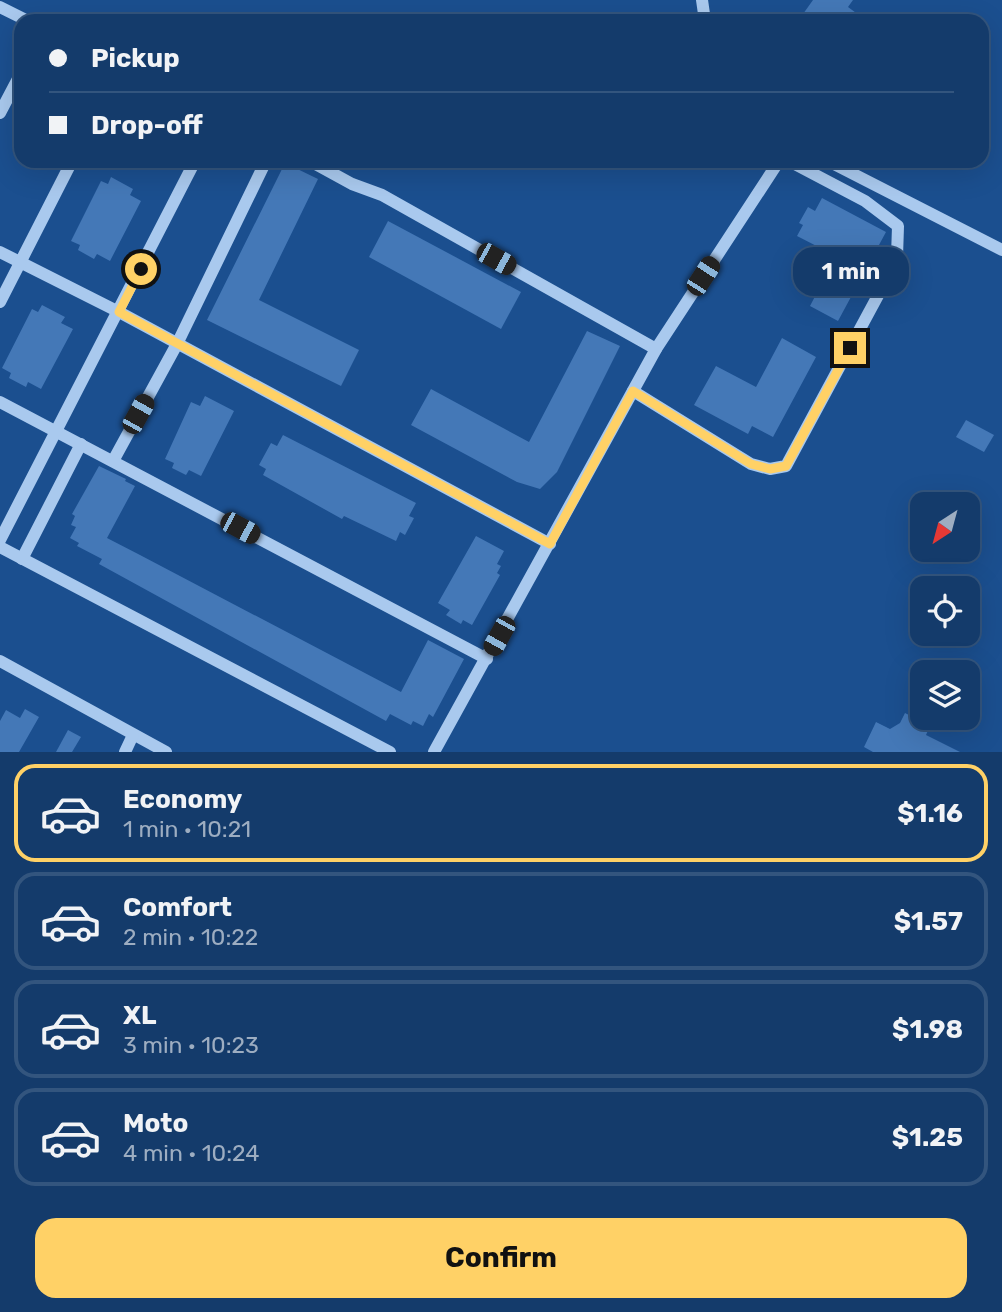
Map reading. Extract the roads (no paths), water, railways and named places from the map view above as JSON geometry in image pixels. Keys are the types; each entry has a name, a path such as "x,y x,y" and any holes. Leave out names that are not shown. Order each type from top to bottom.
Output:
{"street":[{"path":"0,113 14,86"},
{"path":"0,302 68,168"},
{"path":"0,540 191,168"},
{"path":"113,461 177,344 263,168"},
{"path":"323,168 352,184 382,195 656,349"},
{"path":"434,752 656,349 774,168"},
{"path":"633,391 751,464 770,469 786,466 897,257 898,226 865,201 802,168"},
{"path":"842,168 1002,250"},
{"path":"0,252 119,312 550,544"},
{"path":"0,402 486,659"},
{"path":"22,559 80,444"},
{"path":"0,547 390,752"},
{"path":"0,661 166,752"},
{"path":"125,752 134,734"}]}
